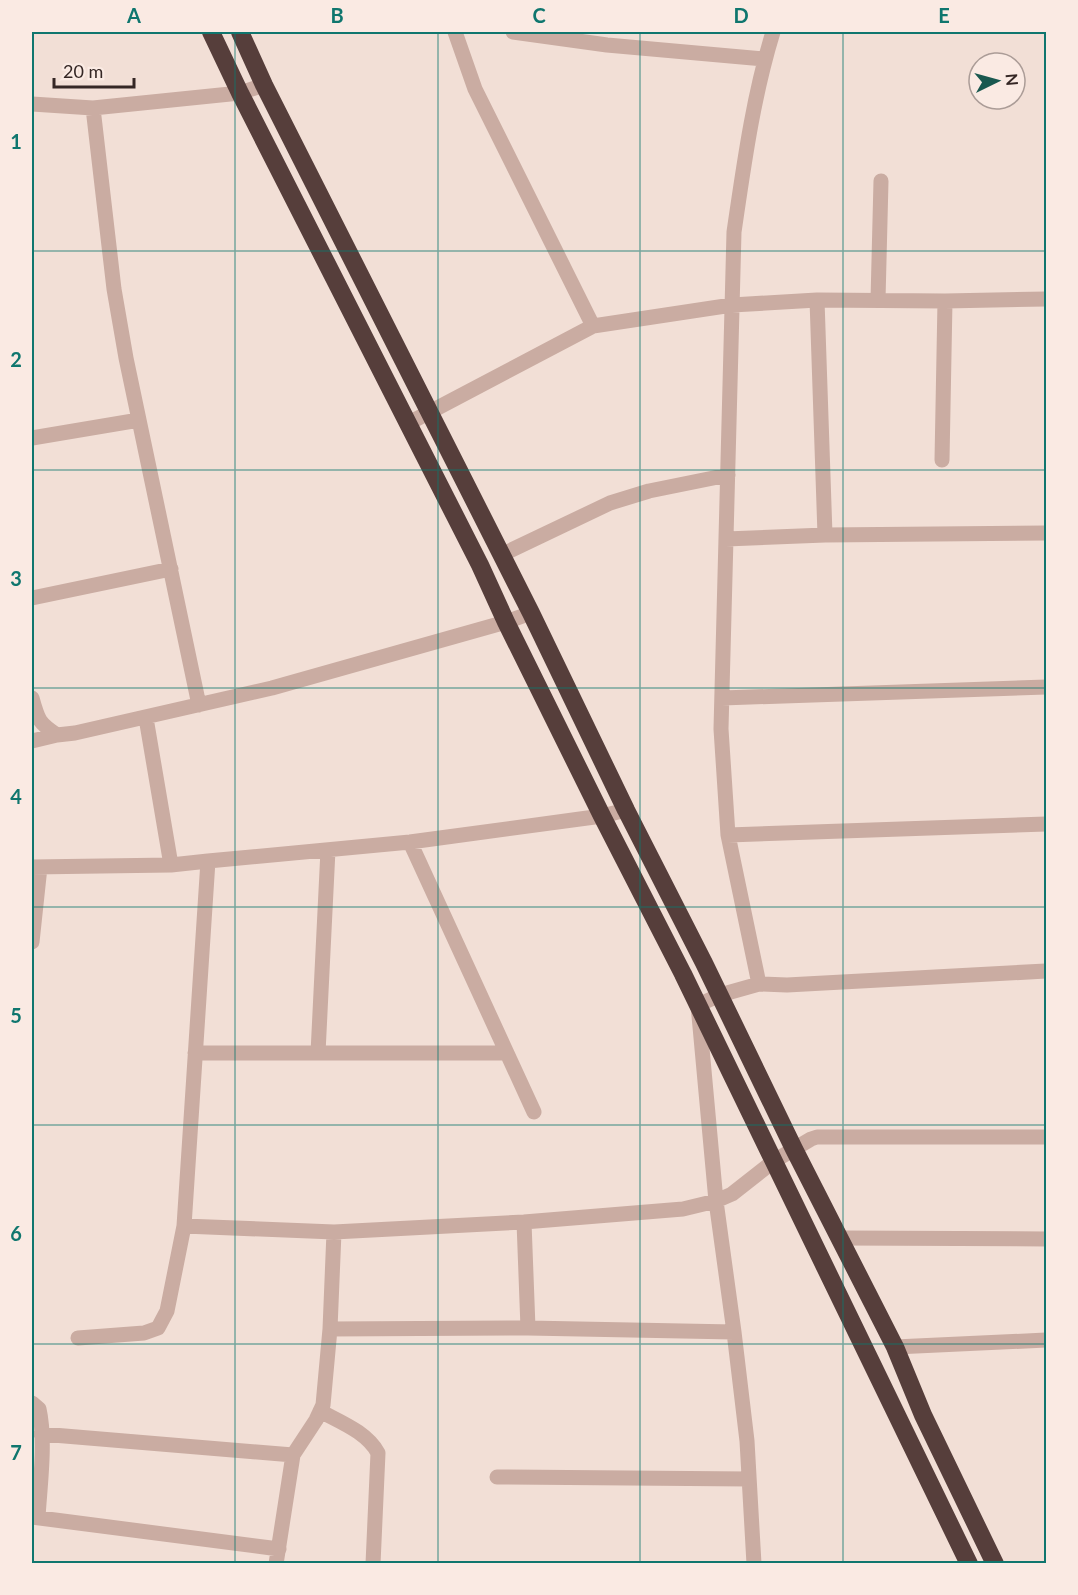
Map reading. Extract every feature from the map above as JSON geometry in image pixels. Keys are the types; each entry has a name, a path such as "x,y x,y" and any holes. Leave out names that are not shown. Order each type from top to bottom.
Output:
{"highway":[{"path":"211,32 480,565 602,816 698,1005 969,1563"},
{"path":"240,32 264,85 430,411 794,1149 895,1347 923,1415 995,1563"}],"street":[{"path":"455,32 475,89 593,326"},
{"path":"513,32 607,45 764,59"},
{"path":"759,984 728,834 721,729 734,232 746,150 764,59 773,32"},
{"path":"32,104 93,108 240,93 264,85"},
{"path":"93,108 114,289 126,358 199,705"},
{"path":"878,300 881,181"},
{"path":"407,424 593,326 732,305 817,300 1047,299"},
{"path":"817,300 825,535"},
{"path":"942,460 945,301"},
{"path":"32,438 139,420"},
{"path":"501,555 610,504 649,491 728,475"},
{"path":"726,539 825,535 1047,533"},
{"path":"32,598 171,569"},
{"path":"32,741 146,718 272,688 531,613"},
{"path":"722,698 1047,687"},
{"path":"32,698 41,724 57,735"},
{"path":"146,718 171,865"},
{"path":"32,942 36,867 171,865 411,842 602,816 626,810"},
{"path":"728,834 1047,824"},
{"path":"411,842 534,1112"},
{"path":"318,1053 328,850"},
{"path":"78,1338 144,1333 158,1328 167,1311 184,1226 208,861"},
{"path":"754,1563 747,1440 716,1201 698,1005 720,995 759,984 787,985 1047,970"},
{"path":"195,1053 507,1053"},
{"path":"184,1226 334,1232 524,1222 683,1209 716,1201 732,1194 774,1161 811,1139 829,1136 1047,1137"},
{"path":"524,1222 528,1328"},
{"path":"32,1403 39,1409 41,1420 41,1478 35,1517 278,1556 293,1455 323,1405 330,1329 334,1232"},
{"path":"840,1238 1047,1239"},
{"path":"330,1329 528,1328 734,1332"},
{"path":"895,1347 1047,1341"},
{"path":"320,1411 364,1436 374,1445 378,1453 373,1563"},
{"path":"41,1434 293,1455"},
{"path":"497,1477 749,1479"}]}
